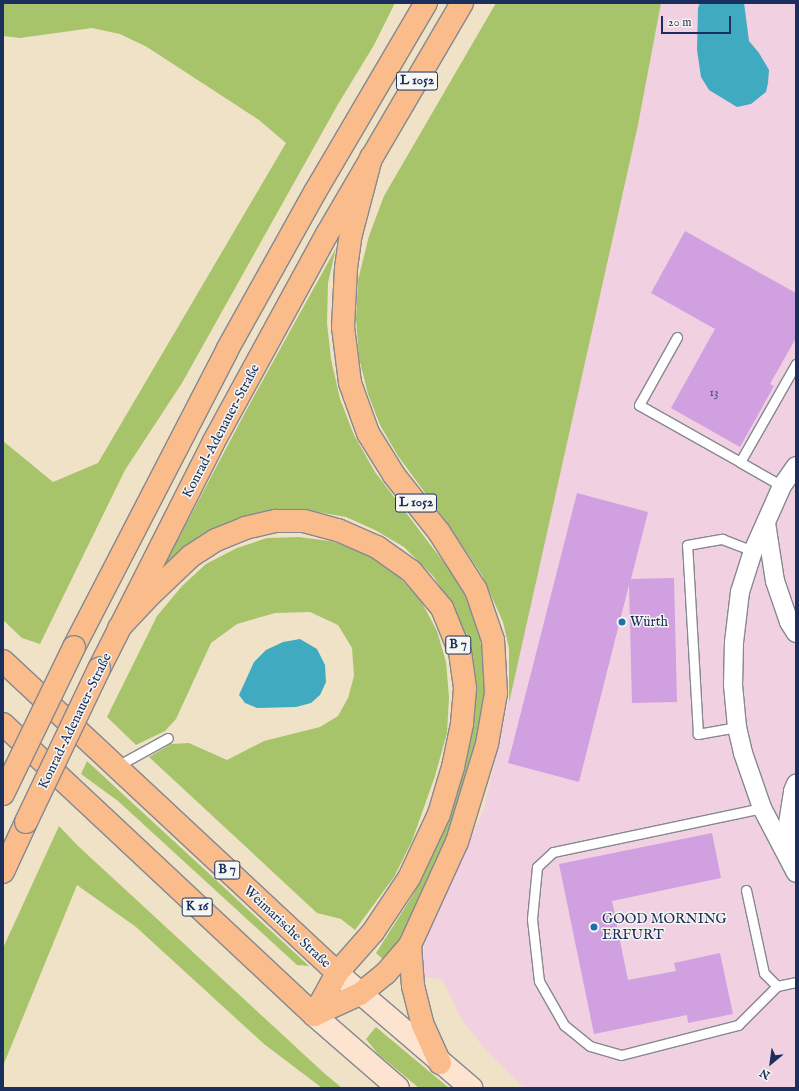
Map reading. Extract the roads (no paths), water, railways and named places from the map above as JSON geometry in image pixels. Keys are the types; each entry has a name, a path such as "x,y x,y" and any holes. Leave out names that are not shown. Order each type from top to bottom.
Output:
{"main road":[{"name":"L 1052","path":"3,794 74,647 147,502 246,315 416,13 426,3"},
{"name":"Konrad-Adenauer-Straße","path":"3,872 119,628 213,443 327,234 462,3"},
{"name":"L 1052","path":"371,158 351,234 346,268 343,327 350,383 368,433 394,476 439,532 476,590 493,640 496,693 487,744 457,842 410,945"},
{"name":"B 7","path":"119,628 149,596 191,556 216,540 245,528 276,521 304,521 338,530 377,547 411,571 442,608 460,652 465,689 462,724 453,767 438,814 409,878 373,932 337,973"},
{"name":"Weimarische Straße","path":"3,661 360,994 471,1088"},
{"name":"K 16","path":"3,724 314,1015 398,1088"},
{"path":"314,1015 360,994 386,973 410,945"},
{"path":"410,945 413,986 422,1023 440,1063"},
{"path":"314,1015 337,973"}],"street":[{"path":"793,869 762,808 743,753 737,727 733,685 734,642 740,592 753,551 782,486 796,466"},
{"path":"766,523 775,581 789,622 796,633"},
{"path":"793,869 787,830 793,791 796,784"}],"lane":[{"path":"677,337 639,405 782,486"},
{"path":"740,462 796,364"},
{"path":"737,727 698,734 687,545 722,539 753,551"},
{"path":"116,766 168,738"},
{"path":"762,808 553,852 537,867 532,919 539,981 564,1025 590,1046 621,1055 738,1025 777,986 796,982"},
{"path":"746,890 764,973 777,986"}],"water":[{"path":"700,3 744,3 749,41 759,53 769,70 766,92 751,104 737,107 709,90 701,77 697,50 698,8"},
{"path":"300,639 317,649 325,665 326,682 320,695 311,703 296,707 257,708 245,703 239,695 254,662 266,650 283,642"}],"place":[{"name":"Würth","path":"622,622"},
{"name":"GOOD MORNING ERFURT","path":"594,927"}]}
